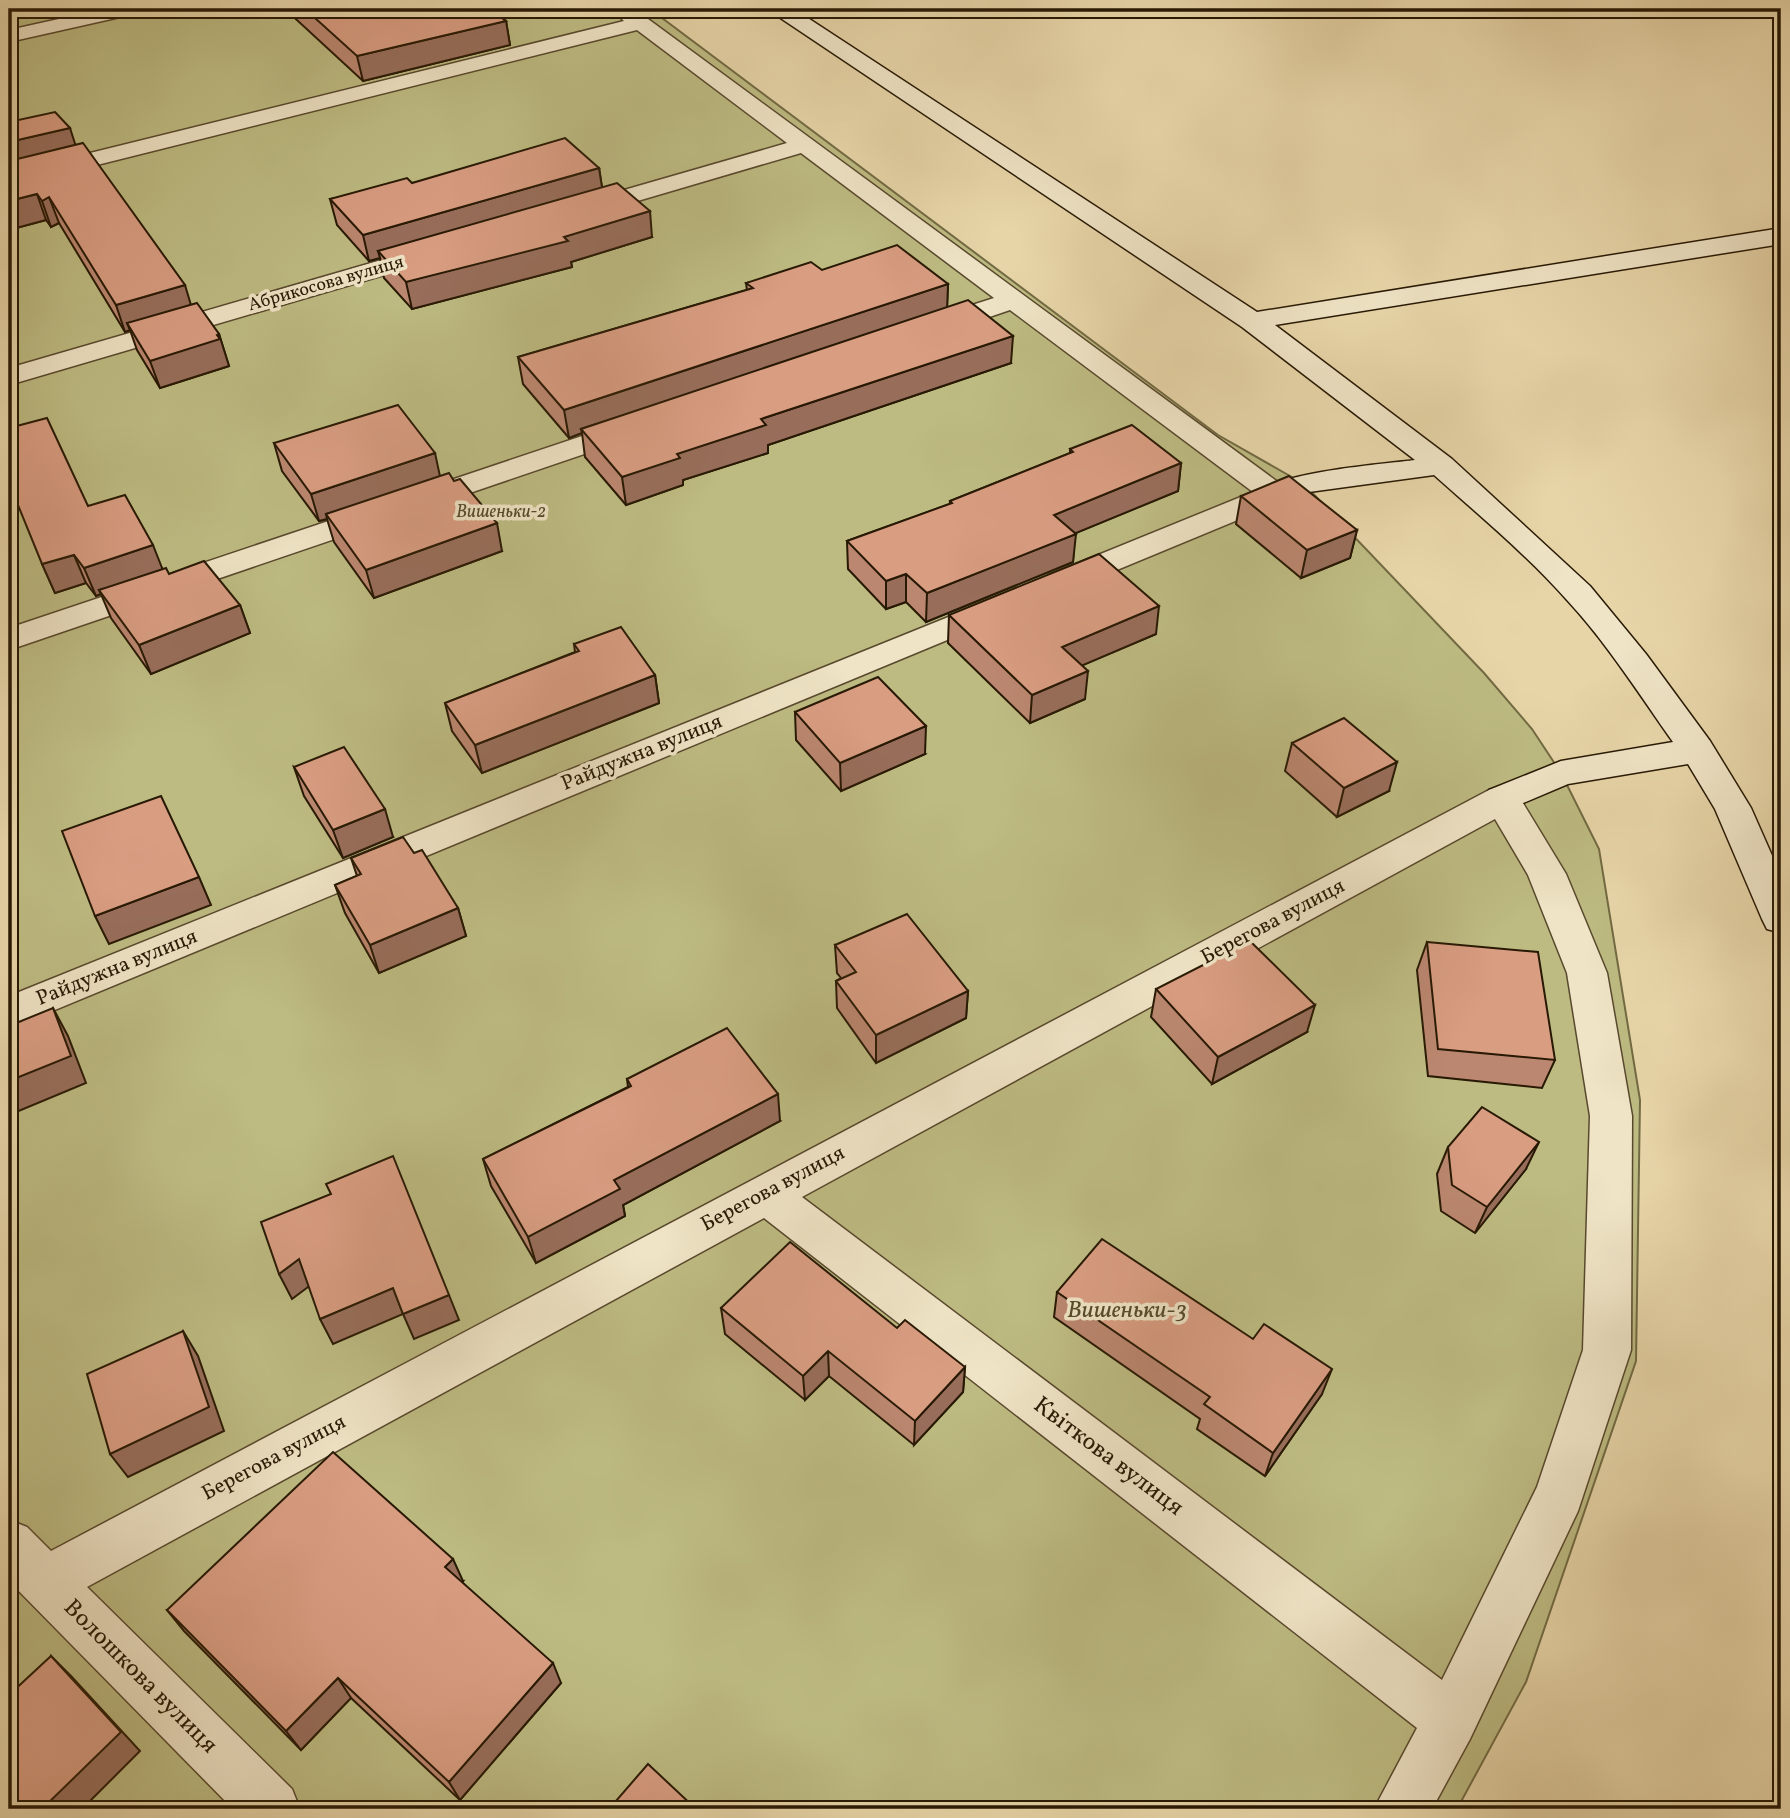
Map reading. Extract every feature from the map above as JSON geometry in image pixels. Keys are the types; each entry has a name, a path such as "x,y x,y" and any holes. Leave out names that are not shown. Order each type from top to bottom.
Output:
{"street":[{"path":"9,36 131,9"},
{"path":"780,9 1252,321 1441,464 1579,593 1634,662 1697,750 1733,808 1781,919"},
{"path":"9,180 631,16 1275,494"},
{"path":"558,216 804,145"},
{"path":"1252,321 1781,236"},
{"name":"Абрикосова вулиця","path":"9,377 451,248"},
{"path":"902,337 1013,300"},
{"path":"9,639 666,417"},
{"name":"Райдужна вулиця","path":"9,1013 1275,494 1304,484 1441,464"},
{"name":"Берегова вулиця","path":"45,1582 764,1193 1502,799 1561,773 1697,750"},
{"path":"1402,1809 1451,1720 1560,1494 1607,1350 1611,1116 1587,973 1547,874 1502,799"},
{"name":"Квіткова вулиця","path":"764,1193 1451,1720"},
{"name":"Волошкова вулиця","path":"9,1545 272,1809"}],"green space":[{"path":"9,9 650,9 1218,435 1304,484 1484,673 1532,729 1561,773 1599,849 1640,1100 1636,1361 1526,1682 1457,1809 9,1809"}],"building":[{"path":"305,9 490,9 506,21 357,56"},
{"path":"55,112 70,128 9,142 9,122"},
{"path":"565,138 599,168 363,235 330,199 407,178 412,183"},
{"path":"83,143 185,285 116,305 49,197 42,201 37,194 9,201 9,161"},
{"path":"617,183 650,211 564,237 568,241 406,282 378,251"},
{"path":"897,245 948,284 564,410 518,357 753,288 746,283 811,262 822,270"},
{"path":"968,300 1013,336 761,419 766,425 677,454 680,458 622,477 581,429"},
{"path":"197,303 220,339 150,361 127,323"},
{"path":"398,405 435,453 311,494 274,443"},
{"path":"47,418 88,506 125,495 153,545 84,568 74,555 42,564 9,483 9,428"},
{"path":"1132,425 1181,463 1054,515 1076,534 927,593 906,574 886,581 847,541 952,503 950,501 1073,452 1070,449"},
{"path":"449,473 454,481 460,479 497,523 366,570 326,514"},
{"path":"1289,476 1357,530 1307,550 1241,496"},
{"path":"1099,554 1159,606 1062,647 1088,671 1032,695 949,615"},
{"path":"204,561 240,605 139,645 99,590 166,568 169,574"},
{"path":"621,627 655,675 475,745 445,703 579,651 574,644"},
{"path":"878,677 926,726 840,763 795,712"},
{"path":"1344,718 1397,762 1344,788 1292,743"},
{"path":"344,747 385,809 333,830 294,767"},
{"path":"161,796 199,877 95,916 62,831"},
{"path":"403,837 414,853 422,850 458,908 370,945 335,885 361,874 351,858"},
{"path":"907,914 968,991 876,1035 836,981 856,972 835,945"},
{"path":"1250,941 1315,1005 1218,1057 1156,989"},
{"path":"1427,942 1538,952 1555,1060 1438,1049"},
{"path":"53,1008 71,1056 9,1081 9,1026"},
{"path":"727,1028 778,1094 614,1180 620,1189 528,1237 483,1159 631,1086 627,1079"},
{"path":"1482,1107 1539,1142 1487,1207 1452,1185 1448,1147"},
{"path":"393,1156 449,1295 403,1314 393,1288 320,1319 299,1259 279,1274 261,1222 331,1194 326,1184"},
{"path":"1102,1239 1253,1339 1264,1324 1332,1369 1273,1453 1204,1404 1210,1397 1057,1292"},
{"path":"790,1242 897,1328 905,1320 965,1367 915,1421 828,1351 803,1376 721,1308"},
{"path":"183,1331 209,1407 110,1454 87,1374"},
{"path":"333,1452 453,1559 445,1567 553,1663 449,1782 338,1678 286,1731 167,1610"},
{"path":"51,1656 121,1732 42,1809 9,1809 9,1695"},
{"path":"648,1764 696,1809 609,1809"}],"park label":[{"name":"Вишеньки-2","path":"501,512"},
{"name":"Вишеньки-3","path":"1127,1311"}]}
